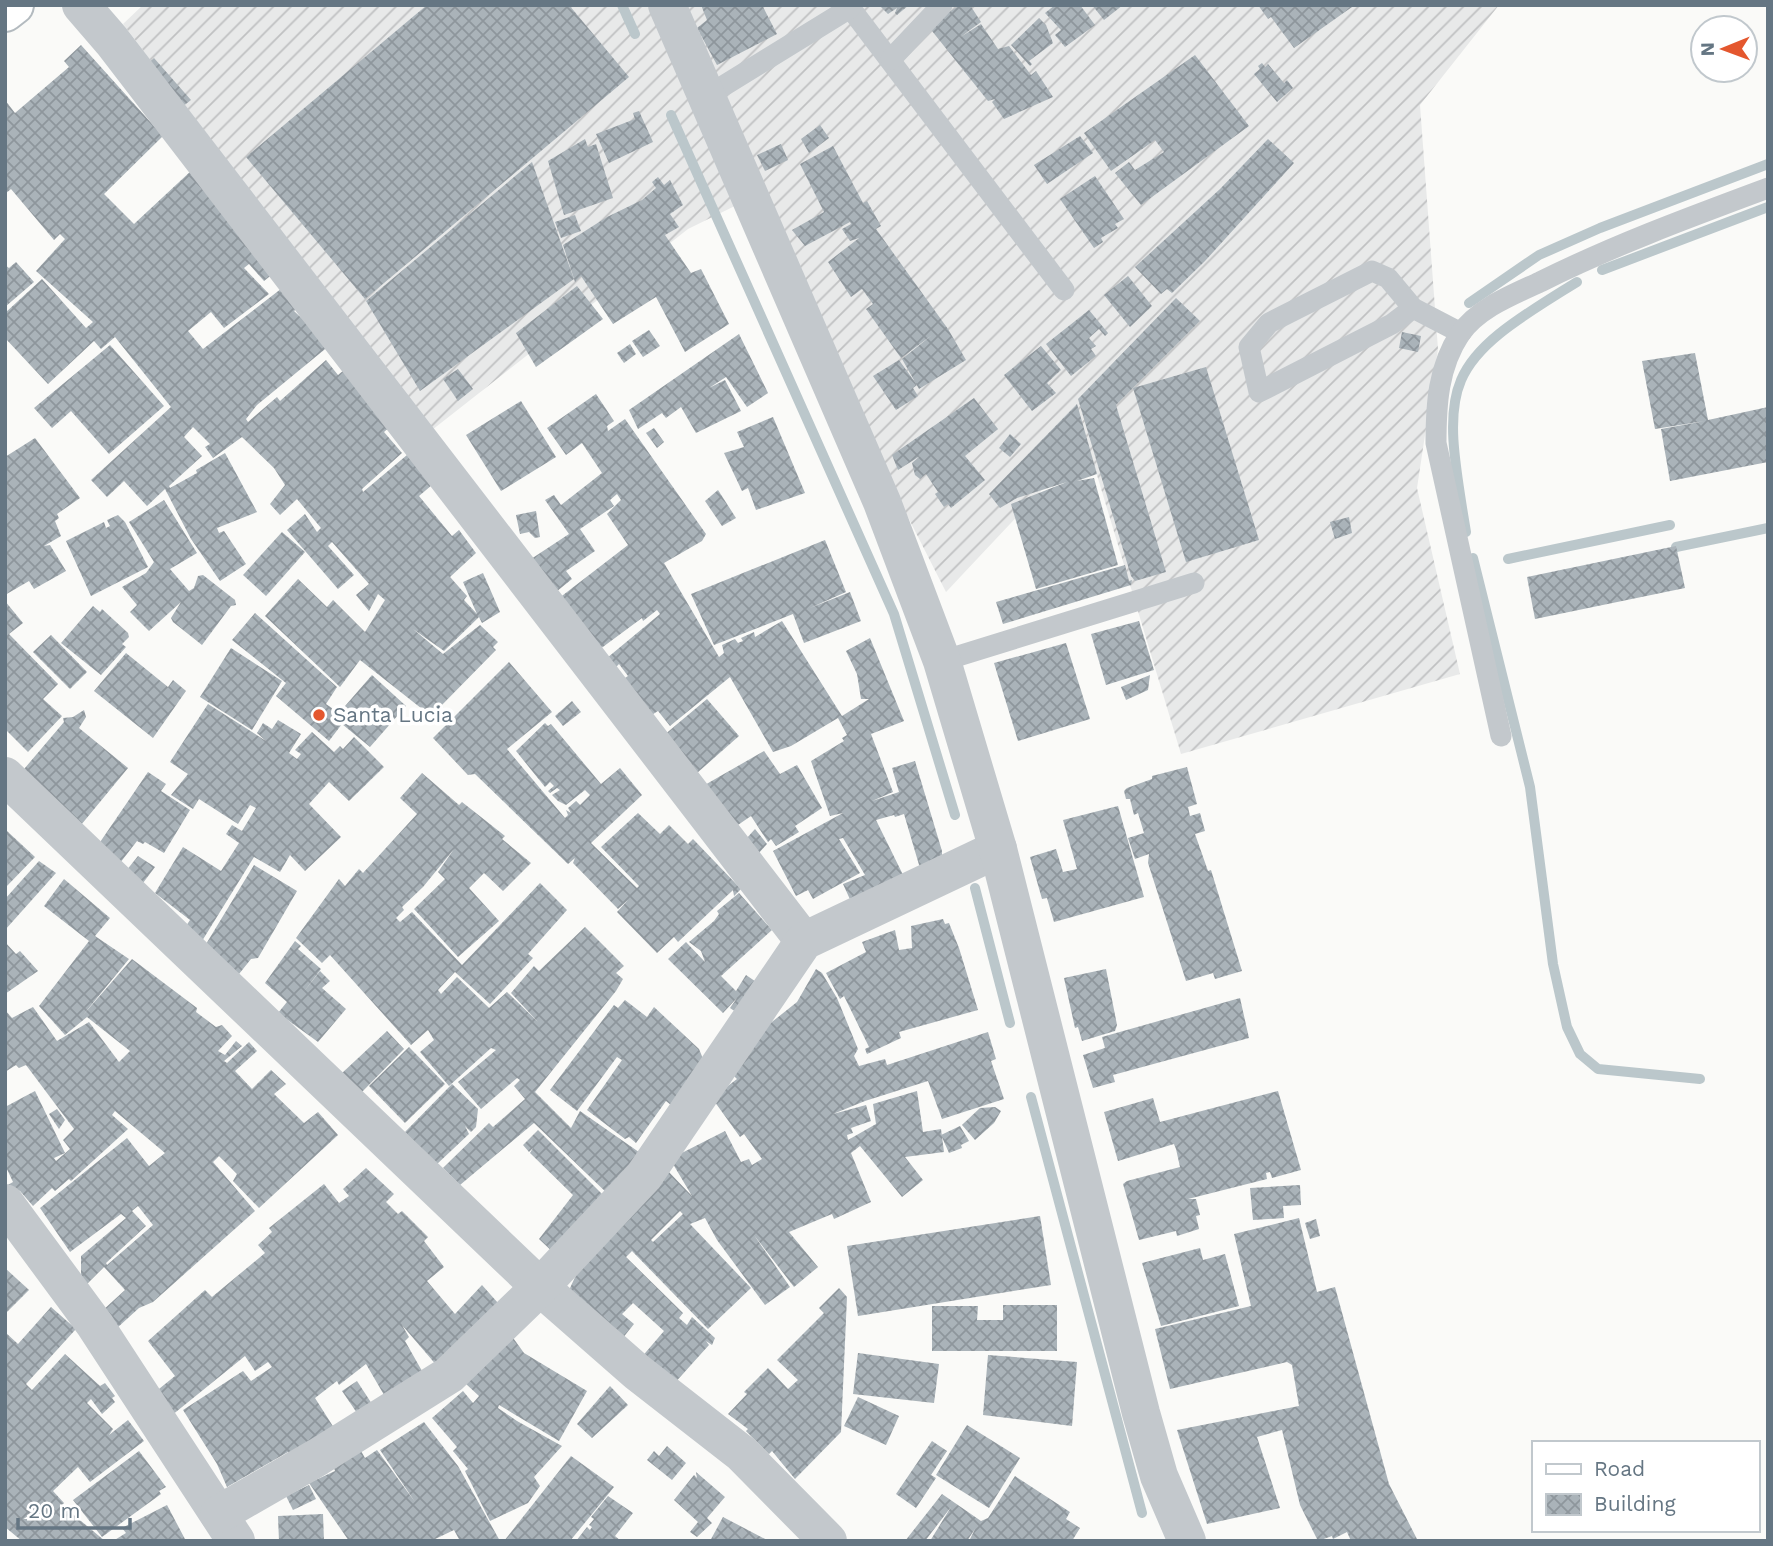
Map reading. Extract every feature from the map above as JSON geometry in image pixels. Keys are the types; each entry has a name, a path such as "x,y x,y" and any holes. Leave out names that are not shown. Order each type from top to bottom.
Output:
{"main road":[{"path":"5,12 13,5"}],"street":[{"path":"81,5 112,41 804,941"},
{"path":"667,5 882,502 942,661 998,849 1141,1413 1176,1535"},
{"path":"5,775 540,1287 637,1372 741,1453 828,1541"},
{"path":"5,1203 95,1325 227,1527 318,1457 449,1375 540,1287 644,1176 804,941 998,849"}],"lane":[{"path":"891,58 942,5"},
{"path":"707,96 849,6 1064,290"},
{"path":"1501,736 1436,443 1436,404 1445,364 1461,333 1489,306 1614,245 1768,188"},
{"path":"1413,308 1392,324 1259,392 1249,347 1269,323 1372,271 1388,278 1413,308 1461,333"},
{"path":"942,661 1194,583"}],"shaded area":[{"path":"143,5 1499,5 1420,105 1438,349 1417,488 1460,674 1181,754 1087,442 946,592 747,200 688,229 432,430 123,24"}],"building":[{"path":"427,5 569,5 629,77 365,299 246,157"},
{"path":"701,5 762,5 777,34 717,65 697,28 707,20"},
{"path":"879,5 909,5 897,15 897,8 888,14"},
{"path":"960,5 970,5 981,22 959,38 981,24 998,49 1009,46 1031,75 1036,71 1053,97 1004,119 992,102 995,99 988,101 928,26"},
{"path":"1055,5 1080,5 1095,25 1065,47 1055,35 1061,30 1045,13"},
{"path":"1092,5 1123,5 1104,20"},
{"path":"1258,5 1352,7 1294,48 1271,17 1268,19"},
{"path":"1039,18 1046,25 1053,43 1029,61 1032,64 1030,66 1011,45"},
{"path":"81,45 163,136 104,194 134,224 192,170 279,269 264,281 249,264 244,268 269,294 224,328 211,312 188,331 203,349 286,285 302,305 294,311 330,345 257,405 246,419 248,422 277,397 280,401 326,360 338,375 350,365 393,424 384,432 402,453 362,489 363,492 407,455 432,485 419,496 452,536 459,530 476,553 450,577 467,596 464,600 477,614 463,582 483,573 500,612 482,623 479,617 444,651 413,629 443,654 480,625 498,642 493,647 496,650 431,716 360,660 340,687 265,616 298,579 327,607 333,600 365,632 385,600 378,594 369,611 356,595 369,584 332,542 328,546 354,575 338,589 287,530 305,514 317,532 321,528 297,499 280,515 270,504 285,485 274,468 242,437 213,458 205,447 210,444 193,427 184,437 202,456 169,486 170,488 197,473 196,470 225,453 257,512 217,528 219,533 224,531 246,564 220,581 191,539 165,489 147,506 124,481 107,497 91,480 171,407 115,337 101,349 94,341 48,384 5,338 5,313 42,279 86,328 93,322 36,271 65,239 60,234 54,240 11,189 5,194 5,100 15,113 69,67 64,61"},
{"path":"1195,55 1249,126 1141,205 1115,173 1129,162 1135,170 1164,152 1155,140 1111,171 1084,133"},
{"path":"154,58 191,100 182,107 146,65"},
{"path":"1262,63 1265,67 1268,64 1284,83 1287,80 1293,88 1277,102 1254,74"},
{"path":"639,111 653,142 609,163 596,134 635,119 633,113"},
{"path":"820,125 829,138 809,153 801,139"},
{"path":"1080,136 1093,153 1047,184 1034,165"},
{"path":"585,139 588,147 596,144 613,198 564,215 548,161"},
{"path":"1268,139 1294,163 1205,261 1172,293 1167,289 1161,294 1135,267 1220,189"},
{"path":"781,144 788,160 765,171 757,155"},
{"path":"833,146 863,203 867,201 881,226 876,229 948,329 966,360 919,389 902,359 932,335 901,358 866,309 873,304 862,289 851,297 828,262 859,238 850,241 842,229 851,224 850,222 805,246 792,230 824,212 800,164"},
{"path":"532,162 574,279 420,391 366,301"},
{"path":"1095,176 1124,219 1115,224 1118,228 1101,238 1103,242 1094,248 1060,199"},
{"path":"658,177 664,185 670,180 683,205 670,214 679,227 665,235 691,273 701,269 729,324 685,352 656,297 613,324 581,276 575,282 563,245 607,217 642,200 656,188 652,182"},
{"path":"575,215 581,231 561,238 555,222"},
{"path":"16,262 34,282 5,307 5,265 9,268"},
{"path":"1128,276 1152,306 1130,327 1104,295"},
{"path":"577,286 603,319 536,367 516,333"},
{"path":"1176,298 1200,321 1116,405 1166,572 1135,581 1131,576 1078,399"},
{"path":"1089,310 1108,333 1105,336 1099,329 1089,338 1096,346 1091,349 1096,356 1071,376 1046,344"},
{"path":"649,330 660,346 643,357 632,341"},
{"path":"1402,332 1421,336 1418,352 1399,348"},
{"path":"739,334 768,393 747,407 726,377 709,388 725,380 741,411 696,433 681,407 666,418 662,413 638,429 629,410"},
{"path":"630,344 636,354 624,363 617,353"},
{"path":"110,345 164,406 109,454 71,411 52,428 34,408"},
{"path":"1041,346 1061,370 1047,383 1056,393 1032,411 1004,375"},
{"path":"1695,353 1708,420 1768,407 1768,462 1670,481 1661,429 1705,421 1655,429 1642,361"},
{"path":"899,360 917,385 913,388 918,396 896,410 873,376"},
{"path":"1206,367 1259,540 1186,562 1133,388"},
{"path":"458,369 473,389 458,401 443,379"},
{"path":"596,394 614,421 607,426 608,431 625,419 706,534 702,541 664,563 719,657 724,653 722,645 735,639 738,643 743,641 741,638 754,632 755,637 782,621 842,716 869,699 861,699 857,674 846,651 870,638 904,721 871,734 893,792 872,801 899,792 892,768 915,761 942,851 942,868 922,875 904,814 894,815 876,820 909,887 853,906 843,884 865,875 843,838 839,839 860,873 813,899 808,890 796,896 773,851 843,813 830,816 811,761 844,741 842,738 847,735 838,718 791,746 773,752 730,677 670,726 658,711 647,718 619,682 628,676 619,664 614,669 601,663 660,614 657,610 592,655 554,602 628,545 607,514 621,500 617,494 610,500 614,506 580,529 595,551 566,571 572,579 551,596 528,561 569,534 545,500 554,495 561,505 602,473 582,443 566,455 547,428"},
{"path":"974,398 998,429 965,456 985,480 951,508 948,504 944,507 926,474 920,479 915,475 912,463 920,456 898,470 892,455"},
{"path":"521,401 556,457 501,491 466,435"},
{"path":"1077,404 1097,474 1077,481 1094,478 1118,565 1036,589 1011,504 1067,482 1017,498 1000,508 989,494"},
{"path":"773,417 805,493 756,510 748,488 742,491 724,453 744,447 737,432"},
{"path":"654,428 664,442 657,448 646,433"},
{"path":"1010,434 1021,444 1010,457 999,448"},
{"path":"35,438 80,498 57,514 59,518 55,521 61,536 44,546 50,545 66,571 34,589 29,581 5,595 5,457"},
{"path":"718,490 736,518 722,526 705,501"},
{"path":"164,500 197,553 170,569 189,591 194,588 198,576 203,575 235,600 236,605 231,606 202,645 171,618 181,602 149,631 130,612 137,605 122,587 146,573 154,562 129,522"},
{"path":"536,511 540,537 535,538 529,532 520,534 516,515"},
{"path":"118,515 125,522 148,567 91,596 66,541 104,522 106,528 110,526 107,520"},
{"path":"1349,517 1352,533 1335,539 1330,522"},
{"path":"282,532 305,552 266,596 243,575"},
{"path":"825,540 846,592 810,608 850,592 861,621 804,643 793,614 714,645 691,594"},
{"path":"1676,546 1685,588 1535,619 1527,577"},
{"path":"1125,565 1129,581 1132,580 1131,585 1003,624 996,602"},
{"path":"5,601 23,623 9,634 58,684 43,699 62,716 28,752 5,729"},
{"path":"93,606 100,612 102,609 129,637 122,644 126,647 101,675 61,643"},
{"path":"255,613 337,687 326,704 339,713 372,675 406,706 370,747 342,724 329,741 276,696 286,683 232,640"},
{"path":"1139,621 1154,670 1106,685 1091,634"},
{"path":"51,635 87,672 70,689 33,652"},
{"path":"1066,643 1090,719 1018,741 994,663"},
{"path":"231,648 282,681 252,730 200,697"},
{"path":"126,653 168,687 173,680 186,691 153,738 94,691"},
{"path":"509,662 552,712 507,749 565,818 568,815 566,810 571,813 568,808 576,801 580,805 590,795 585,790 566,805 558,801 552,795 560,790 557,788 550,793 548,791 554,786 550,782 545,787 516,751 545,723 548,726 551,724 601,784 620,768 642,795 591,843 637,888 639,886 601,847 638,813 660,834 669,825 688,844 693,839 741,889 734,896 733,890 678,942 674,937 657,953 617,912 628,900 618,909 573,863 575,858 568,864 475,774 468,775 433,738"},
{"path":"1150,675 1148,690 1126,700 1121,687"},
{"path":"707,699 739,736 697,773 663,736"},
{"path":"572,701 581,712 563,726 555,716"},
{"path":"208,704 266,741 257,733 263,723 272,729 278,720 301,734 289,753 297,759 301,754 295,750 312,732 334,752 340,746 343,749 354,737 384,767 349,801 329,782 309,804 341,837 305,871 290,855 280,872 254,857 202,941 184,929 190,920 155,893 183,847 221,871 239,843 226,834 232,825 242,831 256,808 250,805 238,824 199,799 193,809 171,795 188,774 170,762"},
{"path":"84,710 86,717 79,728 128,768 81,825 19,775 64,722 63,718 73,717"},
{"path":"764,751 780,774 797,765 822,808 795,826 799,832 776,846 771,839 768,842 751,816 735,827 703,786"},
{"path":"1187,767 1197,804 1188,807 1190,816 1200,813 1205,831 1195,834 1208,871 1211,870 1242,971 1215,979 1213,973 1186,981 1148,863 1149,854 1135,859 1128,838 1144,833 1138,813 1134,815 1130,799 1126,799 1124,791 1152,779 1152,776"},
{"path":"148,772 166,784 161,791 190,810 164,853 145,842 143,844 137,841 120,863 96,848"},
{"path":"422,773 459,805 462,802 505,836 502,839 531,863 503,891 484,873 469,888 499,921 458,957 414,909 445,879 438,872 454,849 423,887 402,907 404,910 396,918 400,922 412,912 462,965 540,883 567,910 528,954 533,958 490,1004 455,972 438,990 441,994 457,977 489,1008 507,992 538,1022 511,993 534,966 539,971 585,927 624,966 616,973 623,979 616,991 535,1092 571,1128 580,1111 646,1157 610,1196 534,1123 460,1185 443,1168 489,1123 493,1127 525,1099 514,1086 520,1080 517,1078 481,1109 458,1082 496,1050 491,1048 449,1086 420,1052 434,1040 428,1030 411,1045 330,955 322,963 296,938 339,879 345,886 359,869 363,873 417,814 400,798"},
{"path":"1118,806 1144,897 1054,922 1047,898 1042,899 1030,857 1056,849 1063,872 1077,869 1063,820"},
{"path":"755,829 767,844 758,854 746,839"},
{"path":"5,832 35,857 5,888"},
{"path":"138,856 155,867 143,883 126,871"},
{"path":"39,861 56,873 5,930 5,899"},
{"path":"254,865 297,891 258,958 251,959 239,974 203,949"},
{"path":"64,879 110,918 95,936 129,959 83,1015 132,959 197,1008 196,1012 216,1027 222,1025 232,1036 218,1051 225,1055 236,1041 242,1046 224,1061 227,1063 249,1042 257,1051 235,1071 252,1089 271,1070 286,1084 274,1094 304,1123 318,1112 338,1135 259,1208 233,1181 237,1174 219,1156 213,1162 255,1211 153,1302 139,1308 117,1328 102,1311 125,1290 104,1267 87,1284 81,1281 81,1256 126,1218 121,1214 70,1252 40,1208 127,1138 149,1166 165,1153 115,1111 112,1115 128,1129 71,1181 69,1179 55,1191 52,1188 33,1206 20,1191 6,1186 13,1182 5,1165 5,1107 35,1091 65,1153 54,1158 56,1161 70,1149 63,1140 74,1129 26,1065 19,1068 16,1065 5,1072 5,1010 12,1018 33,1007 57,1041 89,1022 119,1062 130,1051 87,1017 65,1035 39,1006 89,941 44,906","holes":["138,1206 153,1225 107,1265 106,1263 146,1226 132,1211"]},
{"path":"739,893 772,930 721,976 736,991 746,975 765,988 739,1014 730,1008 737,998 723,1013 668,959 686,942 705,962 701,951 689,942 714,921 719,914 717,911"},
{"path":"943,919 945,924 949,923 959,948 978,1010 899,1032 901,1038 867,1054 865,1049 869,1047 844,996 840,999 826,973 866,952 862,942 895,930 899,950 912,948 911,926"},
{"path":"295,941 301,946 298,949 321,969 303,993 320,971 330,981 322,988 346,1009 318,1042 278,1013 287,1002 265,983"},
{"path":"5,942 16,954 20,951 38,971 5,994"},
{"path":"816,969 822,973 837,998 858,1049 854,1056 859,1066 885,1059 887,1065 988,1032 996,1059 991,1061 1004,1099 942,1119 928,1081 833,1114 866,1105 871,1121 851,1128 853,1133 847,1135 848,1140 876,1124 873,1104 917,1091 923,1132 941,1129 944,1152 905,1157 923,1180 902,1197 860,1146 851,1153 871,1202 834,1219 832,1214 789,1232 818,1267 794,1287 754,1235 790,1287 765,1305 717,1240 705,1218 690,1224 751,1288 708,1329 632,1251 626,1257 683,1313 679,1318 687,1325 692,1317 715,1338 712,1345 706,1341 709,1345 672,1386 640,1359 664,1331 633,1303 622,1314 634,1324 618,1344 565,1299 576,1275 666,1169 692,1196 670,1159 725,1131 741,1162 749,1159 752,1165 762,1159 744,1134 740,1137 712,1098 737,1079 728,1070 743,1045 797,1002","holes":["680,1211 683,1214 653,1242 651,1240"]},
{"path":"1106,969 1117,1025 1115,1031 1082,1041 1078,1027 1075,1028 1064,978"},
{"path":"1240,998 1249,1038 1113,1075 1115,1082 1093,1088 1083,1055 1105,1048 1102,1037"},
{"path":"625,1000 647,1017 654,1007 699,1049 706,1066 677,1110 666,1101 636,1143 629,1137 625,1139 587,1110 622,1060 617,1057 577,1111 550,1090 614,1005 618,1008"},
{"path":"387,1031 404,1049 360,1094 340,1075"},
{"path":"409,1047 445,1084 405,1123 369,1086"},
{"path":"452,1084 478,1109 476,1127 471,1132 465,1126 469,1134 436,1165 405,1132"},
{"path":"1278,1091 1301,1170 1272,1178 1270,1172 1266,1173 1267,1179 1188,1199 1196,1199 1200,1215 1196,1216 1199,1229 1177,1236 1176,1231 1139,1240 1123,1184 1180,1167 1176,1149 1174,1144 1118,1161 1104,1112 1153,1098 1160,1122"},
{"path":"995,1107 1001,1111 994,1123 975,1140 962,1125 980,1108"},
{"path":"57,1109 65,1120 59,1129 49,1114"},
{"path":"960,1126 969,1141 961,1145 962,1148 949,1153 941,1135"},
{"path":"538,1130 607,1199 557,1256 539,1239 573,1195 530,1153 533,1148 529,1152 523,1145"},
{"path":"366,1168 394,1194 386,1202 398,1214 402,1211 428,1237 424,1241 444,1267 427,1281 455,1314 482,1285 498,1303 438,1367 402,1325 409,1337 405,1341 426,1378 387,1400 366,1364 339,1385 337,1381 315,1398 336,1431 292,1458 288,1452 227,1487 217,1464 183,1410 243,1371 251,1381 272,1367 268,1362 255,1371 245,1356 166,1420 149,1397 175,1376 148,1341 205,1290 212,1297 265,1253 258,1245 272,1232 269,1228 324,1184 339,1203 349,1196 343,1189"},
{"path":"1300,1185 1301,1205 1283,1206 1284,1218 1253,1220 1250,1188"},
{"path":"1040,1216 1051,1285 858,1316 847,1246"},
{"path":"1299,1218 1317,1292 1335,1287 1389,1484 1418,1541 1351,1541 1347,1532 1333,1539 1332,1536 1318,1541 1300,1505 1282,1430 1257,1437 1280,1508 1207,1524 1177,1430 1299,1406 1292,1365 1287,1362 1170,1389 1155,1329 1251,1306 1234,1234"},
{"path":"1316,1219 1320,1236 1310,1239 1305,1223"},
{"path":"1200,1248 1203,1260 1225,1254 1239,1306 1161,1326 1142,1263"},
{"path":"5,1268 29,1290 5,1314"},
{"path":"839,1288 847,1297 841,1432 795,1479 772,1451 769,1454 746,1431 748,1429 728,1414 747,1394 744,1392 768,1368 788,1389 798,1380 777,1360 824,1313 819,1308"},
{"path":"1003,1305 1057,1305 1057,1351 932,1351 932,1306 978,1306 977,1320 1003,1320"},
{"path":"51,1307 76,1329 26,1384 32,1390 65,1354 100,1386 105,1383 115,1396 112,1398 115,1402 102,1414 91,1399 87,1403 113,1429 109,1435 128,1420 144,1441 90,1482 78,1467 53,1491 64,1503 62,1505 105,1541 22,1541 5,1527 5,1332 18,1344"},
{"path":"511,1335 524,1353 587,1391 559,1441 499,1405 498,1408 517,1421 562,1446 534,1477 540,1486 528,1503 490,1521 465,1471 468,1469 453,1451 457,1447 432,1418 463,1391 473,1403 479,1396 466,1384"},
{"path":"858,1353 939,1364 934,1403 853,1394"},
{"path":"988,1355 1077,1362 1072,1426 983,1415"},
{"path":"357,1381 372,1404 357,1413 342,1391"},
{"path":"610,1386 628,1405 592,1438 577,1424"},
{"path":"858,1397 899,1416 886,1445 844,1426"},
{"path":"424,1422 458,1466 500,1541 460,1541 454,1530 431,1541 349,1541 309,1483 335,1471 334,1468 361,1451 365,1458 377,1450 415,1502 380,1450"},
{"path":"967,1425 1020,1458 989,1508 936,1475"},
{"path":"932,1441 947,1451 931,1475 936,1478 916,1508 896,1494"},
{"path":"667,1446 686,1463 672,1480 647,1460 654,1451 659,1456"},
{"path":"139,1451 166,1487 159,1491 161,1494 102,1537 73,1500"},
{"path":"571,1456 614,1487 570,1541 504,1541"},
{"path":"696,1472 725,1497 707,1518 712,1523 697,1537 690,1532 698,1522 674,1500 694,1475 697,1478"},
{"path":"1015,1476 1070,1512 1066,1519 1080,1528 1072,1541 969,1541 975,1529 967,1541 930,1541 951,1507 925,1541 905,1541 942,1494 981,1521 988,1518"},
{"path":"309,1485 316,1499 293,1510 286,1496"},
{"path":"608,1496 633,1513 615,1536 621,1541 576,1541 587,1527 590,1530 592,1527 589,1525 594,1519 591,1517"},
{"path":"167,1505 186,1541 113,1541 126,1533 122,1528"},
{"path":"323,1514 324,1541 279,1541 278,1516"},
{"path":"723,1517 769,1541 710,1541"}],"waterway":[{"path":"622,5 635,34"},
{"path":"671,115 894,614 955,815"},
{"path":"1469,303 1539,255 1600,228 1768,164"},
{"path":"1602,270 1768,207"},
{"path":"1466,532 1453,440 1454,407 1461,380 1476,357 1499,334 1577,282"},
{"path":"1508,559 1670,525"},
{"path":"1676,547 1768,528"},
{"path":"1473,558 1530,787 1553,964 1567,1027 1580,1054 1598,1069 1700,1079"},
{"path":"975,888 1010,1023"},
{"path":"1031,1097 1142,1513"}],"place":[{"name":"Santa Lucia","path":"319,715"}]}
